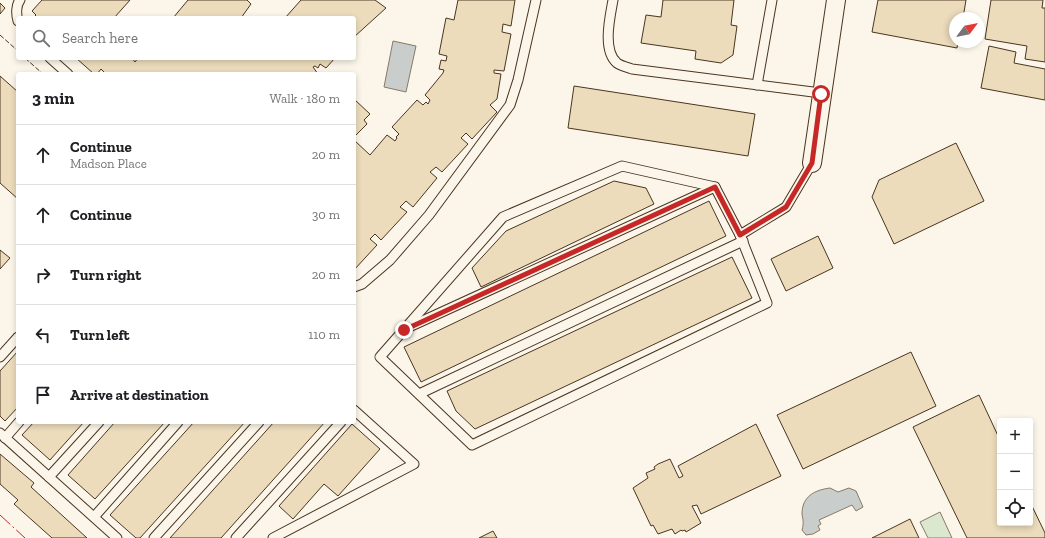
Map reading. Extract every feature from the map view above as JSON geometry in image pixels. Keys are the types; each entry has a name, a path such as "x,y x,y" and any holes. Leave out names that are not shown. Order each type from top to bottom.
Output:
{"street":[{"path":"812,163 836,0"}],"lane":[{"path":"356,286 362,284 390,260 429,215 510,105 518,80 536,0"},
{"path":"613,0 608,30 611,54 618,63 632,69 821,94"},
{"path":"757,85 772,0"},
{"path":"16,16 17,1"},
{"path":"52,60 66,72"},
{"path":"419,394 741,238 786,207 812,163"},
{"path":"622,166 715,187 741,238 767,303 472,445 380,357 503,217 622,166"},
{"path":"404,330 715,187"},
{"path":"0,357 16,339"},
{"path":"273,538 414,464 356,412"},
{"path":"17,424 2,436 117,538"},
{"path":"49,477 97,424"},
{"path":"94,517 176,424"},
{"path":"154,538 257,424"},
{"path":"236,538 339,424"}],"green space":[{"path":"940,512 952,538 928,538 920,522"}],"shaded area":[{"path":"393,41 416,46 406,92 384,87"},
{"path":"830,488 838,492 849,488 856,491 863,507 856,511 852,505 819,520 821,524 818,526 820,530 813,534 806,535 802,530 804,503 810,495 815,492"}],"building":[{"path":"42,0 130,0 116,16 35,16 36,15 32,11"},
{"path":"188,0 247,0 251,4 242,16 175,16"},
{"path":"301,0 375,0 386,8 356,35 356,16 287,16"},
{"path":"458,0 515,0 511,26 503,24 502,32 511,34 504,71 494,70 494,73 501,74 497,99 490,105 497,112 472,139 466,133 461,138 468,144 442,172 436,167 430,172 437,178 413,207 406,201 400,207 407,212 381,240 375,234 370,239 377,245 356,268 356,142 370,155 387,135 395,141 399,134 392,127 417,100 423,105 426,102 428,104 430,100 425,95 443,73 444,70 439,69 441,60 446,61 447,56 439,54 446,18 454,20"},
{"path":"663,0 734,0 731,25 737,26 733,55 721,63 695,59 696,51 641,43 646,15 661,17"},
{"path":"878,0 966,0 964,12 949,12 949,46 872,32"},
{"path":"991,0 1043,0 1042,8 1045,8 1045,62 1025,59 1027,46 985,39"},
{"path":"0,3 5,8 0,14"},
{"path":"989,46 1016,52 1014,63 1045,69 1045,100 981,88"},
{"path":"78,60 134,60 135,62 136,60 333,60 326,68 320,64 318,68 315,66 313,67 317,72 104,72 101,69 99,72 92,72"},
{"path":"0,76 16,90 16,197 0,183"},
{"path":"574,86 755,114 748,156 568,128"},
{"path":"356,101 370,114 364,120 367,124 356,135"},
{"path":"956,143 984,201 894,244 872,197 879,180"},
{"path":"614,181 646,188 654,204 481,287 472,268 506,231"},
{"path":"709,201 726,236 421,382 404,347"},
{"path":"818,236 833,268 786,291 771,259"},
{"path":"0,250 10,258 0,269"},
{"path":"732,257 752,298 475,429 456,411 447,391"},
{"path":"911,352 936,406 803,469 777,415"},
{"path":"16,353 16,409 5,421 0,416 0,371"},
{"path":"979,395 997,434 997,526 1033,526 1033,508 1045,533 1045,538 967,538 913,427"},
{"path":"32,424 82,424 50,460 22,435"},
{"path":"113,424 163,424 95,499 68,475"},
{"path":"192,424 243,424 140,538 136,538 110,515"},
{"path":"272,424 323,424 221,538 170,538"},
{"path":"352,424 380,449 338,496 324,484 293,519 279,506"},
{"path":"756,424 781,476 701,514 697,505 692,506 701,523 686,532 685,530 681,530 675,534 672,529 658,534 653,525 651,526 633,488 648,478 646,473 655,469 654,467 658,464 670,459 679,478 683,476 678,466"},
{"path":"0,454 34,483 31,487 87,538 52,538 14,504 18,500 0,484"},
{"path":"910,519 919,538 872,538"},
{"path":"493,531 497,538 479,538"}],"fence":[{"path":"0,35 16,49"},
{"path":"27,60 41,72"}],"power":[{"path":"0,515 25,538"}],"route":[{"path":"404,330 715,187 740,235 754,228 786,207 812,163 821,94"}]}
